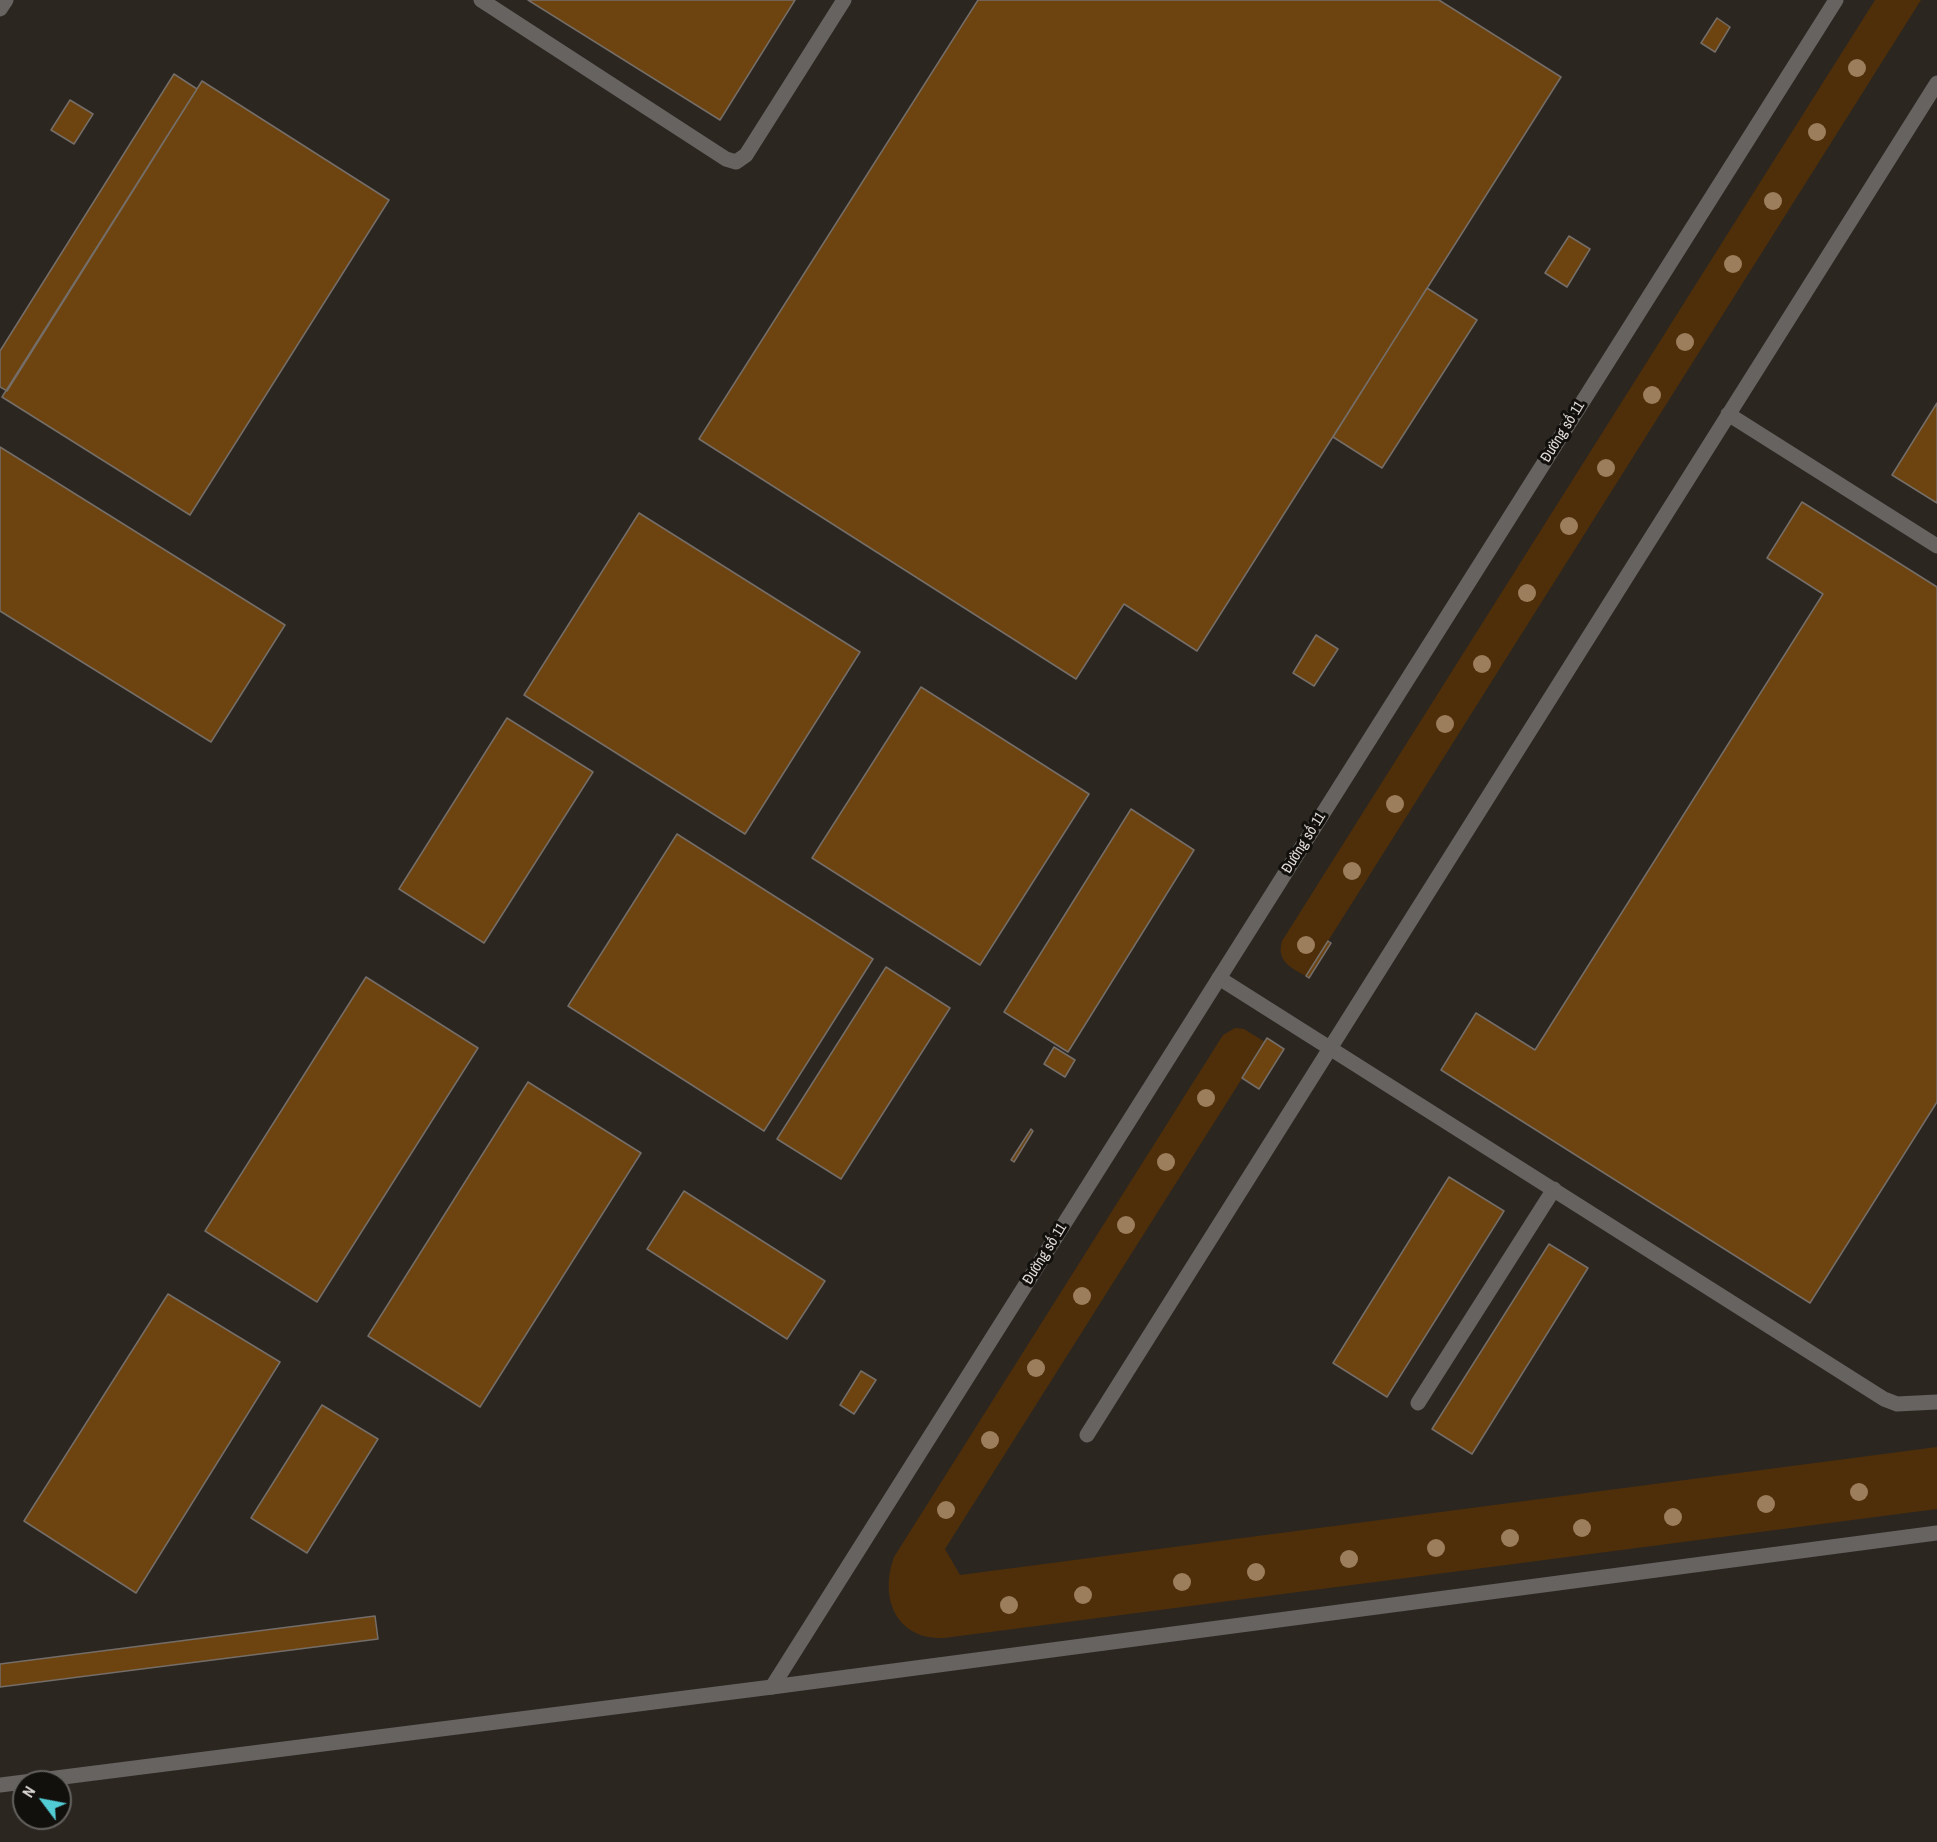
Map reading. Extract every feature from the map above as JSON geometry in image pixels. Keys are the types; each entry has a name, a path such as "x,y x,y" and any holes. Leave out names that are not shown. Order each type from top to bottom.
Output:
{"street":[{"path":"0,9 6,0"},
{"path":"481,0 726,159 736,162 746,155 844,0"},
{"name":"Đường số 11","path":"772,1687 1836,0"},
{"path":"1087,1435 1937,82"},
{"path":"1728,414 1937,546"},
{"path":"1219,978 1884,1399 1897,1404 1937,1402"},
{"path":"1418,1403 1554,1189"},
{"path":"0,1785 772,1687 1937,1533"}],"shaded area":[{"path":"1875,0 1921,0 1306,976 1295,970 1283,959 1282,941"},
{"path":"1235,1028 1244,1029 1265,1042 945,1549 960,1575 1937,1447 1937,1509 944,1638 927,1637 914,1632 895,1614 891,1601 890,1572 894,1557 1223,1035"}],"building":[{"path":"528,0 795,0 720,120"},
{"path":"978,0 1439,0 1561,77 1197,651 1124,604 1076,679 699,439"},
{"path":"1717,18 1730,27 1715,52 1701,43"},
{"path":"174,74 197,89 7,391 0,387 0,351"},
{"path":"202,81 389,200 190,515 2,397"},
{"path":"70,100 93,114 74,144 51,130"},
{"path":"1569,236 1590,249 1567,287 1545,273"},
{"path":"1427,288 1477,320 1382,468 1333,437"},
{"path":"1937,403 1937,503 1892,475"},
{"path":"0,447 285,625 211,742 0,611"},
{"path":"1802,502 1937,587 1937,1102 1810,1303 1441,1070 1476,1013 1535,1050 1823,594 1767,558"},
{"path":"639,513 860,652 745,834 524,695"},
{"path":"1316,635 1338,649 1314,686 1293,673"},
{"path":"921,687 1089,794 980,965 812,858"},
{"path":"507,718 593,772 484,943 399,889"},
{"path":"1131,809 1194,850 1068,1052 1004,1012"},
{"path":"677,834 873,959 764,1131 568,1006"},
{"path":"1328,941 1331,943 1309,978 1306,976"},
{"path":"886,967 950,1008 841,1179 777,1139"},
{"path":"366,977 478,1048 317,1302 205,1231"},
{"path":"1267,1038 1284,1049 1259,1089 1242,1078"},
{"path":"1054,1047 1075,1060 1065,1077 1044,1064"},
{"path":"528,1082 641,1153 480,1407 368,1336"},
{"path":"1031,1129 1033,1131 1014,1162 1011,1160"},
{"path":"1449,1177 1504,1211 1387,1397 1333,1363"},
{"path":"684,1191 825,1281 787,1339 647,1249"},
{"path":"1549,1244 1588,1268 1472,1454 1432,1429"},
{"path":"168,1294 280,1362 136,1593 24,1521"},
{"path":"861,1371 876,1380 854,1414 840,1405"},
{"path":"322,1405 378,1439 307,1553 251,1518"},
{"path":"375,1616 378,1639 0,1687 0,1664"}]}
